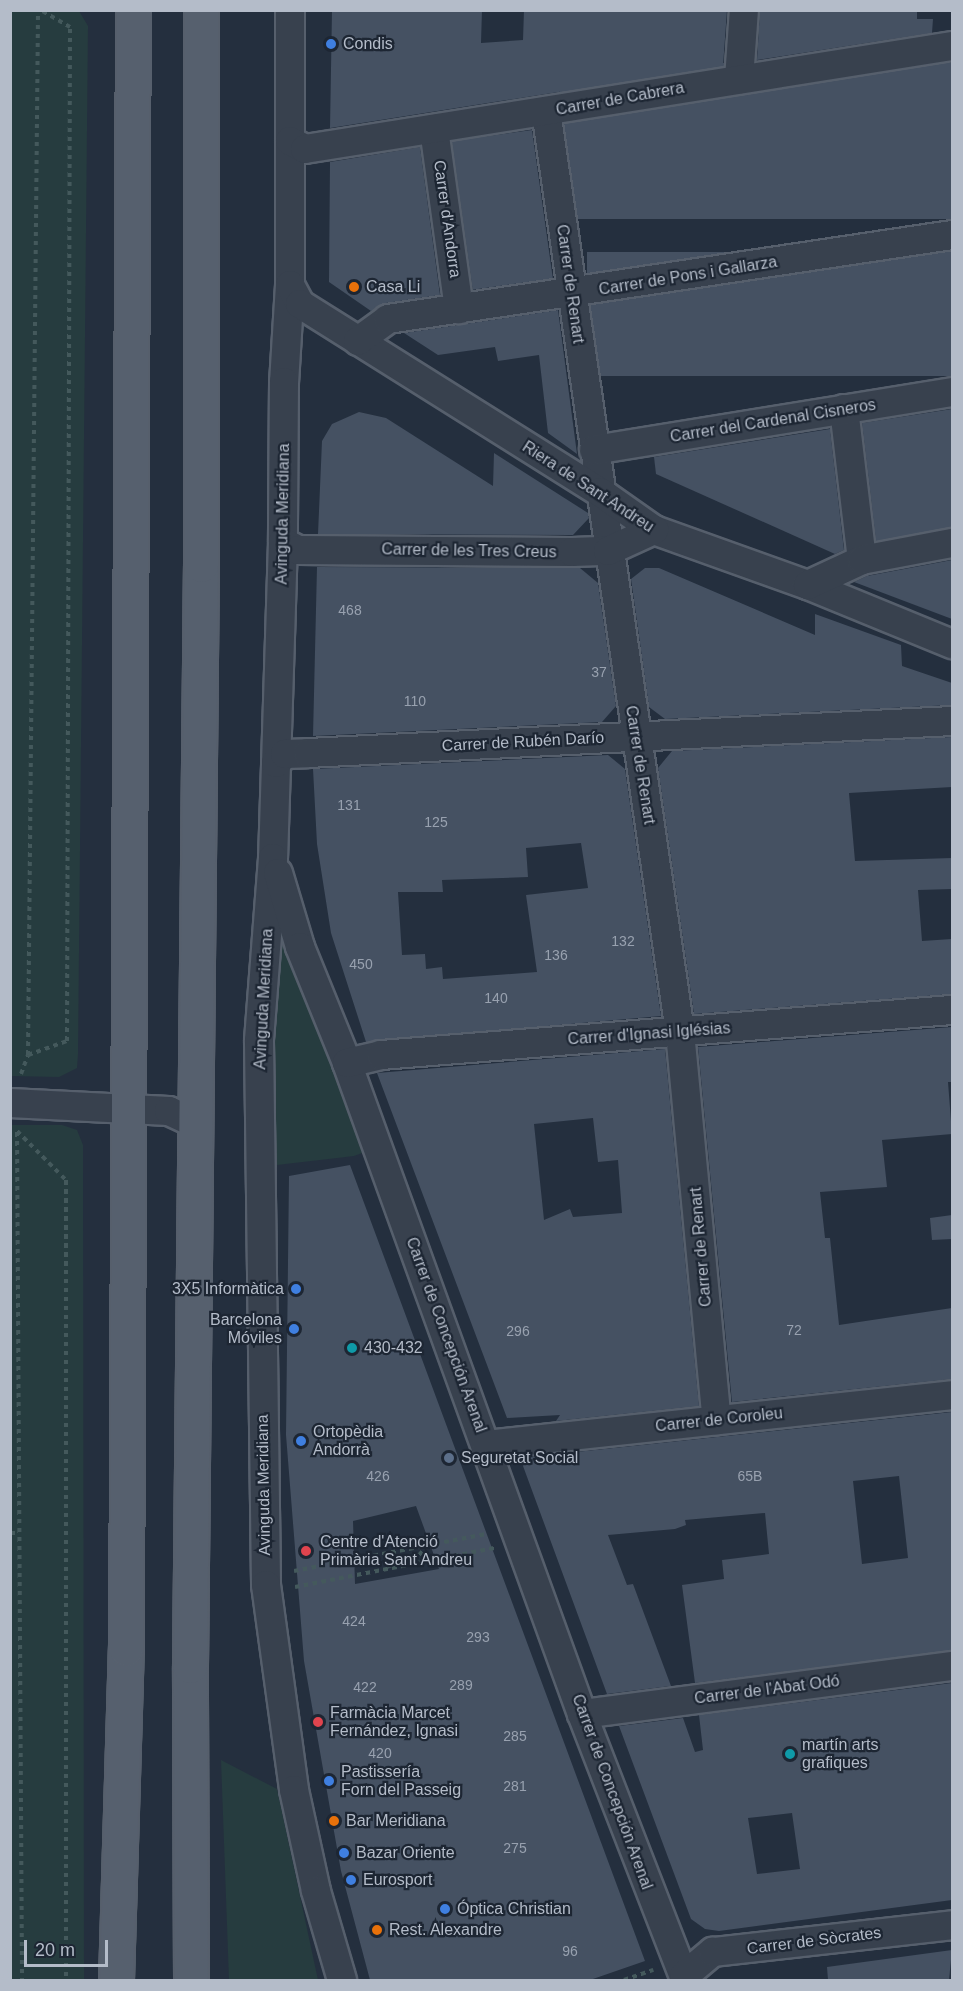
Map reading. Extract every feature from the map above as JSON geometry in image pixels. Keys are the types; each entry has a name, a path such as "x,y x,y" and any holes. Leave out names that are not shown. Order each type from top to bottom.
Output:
{"main road":[{"path":"116,1980 126,1649 133,10"},
{"path":"191,1980 190,1666 197,1124 201,10"}],"street":[{"name":"Avinguda Meridiana","path":"290,10 290,285 284,382 283,542 273,858 259,1041 266,1585 294,1790 316,1891 342,1980"},
{"path":"739,79 744,10"},
{"name":"Carrer de Cabrera","path":"290,141 305,149 952,46"},
{"name":"Carrer de Renart","path":"546,111 608,550 680,1032 717,1420"},
{"name":"Carrer d'Andorra","path":"434,129 459,309"},
{"name":"Carrer de Pons i Gallarza","path":"358,341 387,320 572,294 952,235"},
{"name":"Riera de Sant Andreu","path":"290,285 300,304 600,492 654,530 808,585 952,644"},
{"name":"Carrer del Cardenal Cisneros","path":"594,450 952,392"},
{"path":"844,409 862,560"},
{"name":"Carrer de les Tres Creus","path":"283,542 297,550 608,550 654,530"},
{"path":"808,585 862,560 952,543"},
{"name":"Carrer de Rubén Darío","path":"276,763 285,754 952,721"},
{"name":"Carrer de Concepción Arenal","path":"273,858 300,947 347,1063 677,1974"},
{"name":"Carrer d'Ignasi Iglésias","path":"347,1063 381,1055 952,1010"},
{"path":"15,1121 130,1108 169,1111 197,1124"},
{"name":"Carrer de Coroleu","path":"486,1445 952,1395"},
{"name":"Carrer de l'Abat Odó","path":"582,1714 952,1666"},
{"name":"Carrer de Sòcrates","path":"677,1974 713,1952 952,1925"}],"path":[{"path":"21,1074 28,1055 39,10 70,27 67,1041 28,1055"},
{"path":"15,1121 18,1155 22,1980"},
{"path":"15,1121 66,1180 66,1980"},
{"path":"10,1155 18,1155"},
{"path":"285,1573 430,1543 498,1532"},
{"path":"10,1533 19,1533"},
{"path":"381,1570 419,1555 430,1543"},
{"path":"287,1589 503,1546"},
{"path":"624,1980 677,1974"}],"green space":[{"path":"11,10 79,11 88,26 78,1054 77,1068 59,1077 10,1076"},
{"path":"273,858 378,1147 354,1156 260,1167"},
{"path":"11,1125 62,1125 77,1130 83,1145 84,1980 11,1980"},
{"path":"221,1760 277,1789 318,1980 229,1980"}],"building":[{"path":"332,10 482,10 481,43 523,40 524,10 727,10 723,66 330,128"},
{"path":"760,10 917,12 917,19 933,19 932,33 757,60"},
{"path":"560,63 952,63 952,219 560,219"},
{"path":"532,130 553,279 473,290 452,141"},
{"path":"420,147 440,295 386,303 371,311 329,282 330,162"},
{"path":"587,252 952,252 952,376 587,376"},
{"path":"558,310 577,454 548,433 539,355 498,361 495,347 438,355 404,333"},
{"path":"952,409 952,527 876,541 862,423"},
{"path":"359,412 386,418 493,486 494,453 588,513 589,518 573,535 318,534 322,441 332,424"},
{"path":"830,429 844,550 835,554 656,474 654,457"},
{"path":"952,560 952,619 854,582 867,576"},
{"path":"317,567 580,568 598,583 616,706 602,722 313,736"},
{"path":"645,568 659,568 815,635 815,614 901,645 902,666 952,683 952,705 665,719 649,707 631,579"},
{"path":"952,737 952,787 849,793 855,861 952,858 952,889 918,890 922,941 952,939 952,994 694,1014 658,768 672,751"},
{"path":"608,755 625,769 661,1016 366,1042 331,933 317,844 313,769","holes":["581,843 588,888 526,895 537,972 443,979 442,967 426,969 425,954 402,955 398,892 443,892 442,880 528,877 526,848"]},
{"path":"952,1027 952,1082 948,1082 952,1134 882,1140 887,1187 820,1192 825,1238 830,1238 839,1325 952,1308 952,1379 732,1402 698,1047"},
{"path":"665,1049 699,1406 556,1421 560,1415 507,1418 377,1073","holes":["593,1118 598,1162 618,1160 622,1213 573,1217 570,1209 544,1220 534,1124"]},
{"path":"350,1165 645,1961 590,1980 370,1980 341,1871 304,1661 286,1435 289,1176","holes":["416,1506 439,1569 355,1584 353,1521"]},
{"path":"952,1215 952,1239 932,1240 930,1218"},
{"path":"952,1412 952,1650 695,1683 682,1585 724,1579 722,1560 769,1554 765,1513 685,1520 686,1525 675,1529 608,1535 627,1585 633,1584 671,1686 607,1694 523,1466 529,1457","holes":["899,1476 908,1558 862,1564 853,1481"]},
{"path":"952,1683 952,1900 719,1931 705,1929 691,1919 619,1726 683,1718 695,1752 703,1750 699,1715","holes":["792,1813 800,1869 757,1874 748,1818"]},
{"path":"952,1950 949,1980 828,1980 827,1967"}],"place":[{"name":"Condis","path":"331,44"},
{"name":"Casa Li","path":"354,287"},
{"name":"3X5 Informàtica","path":"296,1289"},
{"name":"Barcelona Móviles","path":"294,1329"},
{"name":"430-432","path":"352,1348"},
{"name":"Ortopèdia Andorrà","path":"301,1441"},
{"name":"Seguretat Social","path":"449,1458"},
{"name":"Centre d'Atenció Primària Sant Andreu","path":"306,1551"},
{"name":"Farmàcia Marcet Fernández, Ignasi","path":"318,1722"},
{"name":"martín arts grafiques","path":"790,1754"},
{"name":"Pastissería Forn del Passeig","path":"329,1781"},
{"name":"Bar Meridiana","path":"334,1821"},
{"name":"Bazar Oriente","path":"344,1853"},
{"name":"Eurosport","path":"351,1880"},
{"name":"Óptica Christian","path":"445,1909"},
{"name":"Rest. Alexandre","path":"377,1930"}]}
